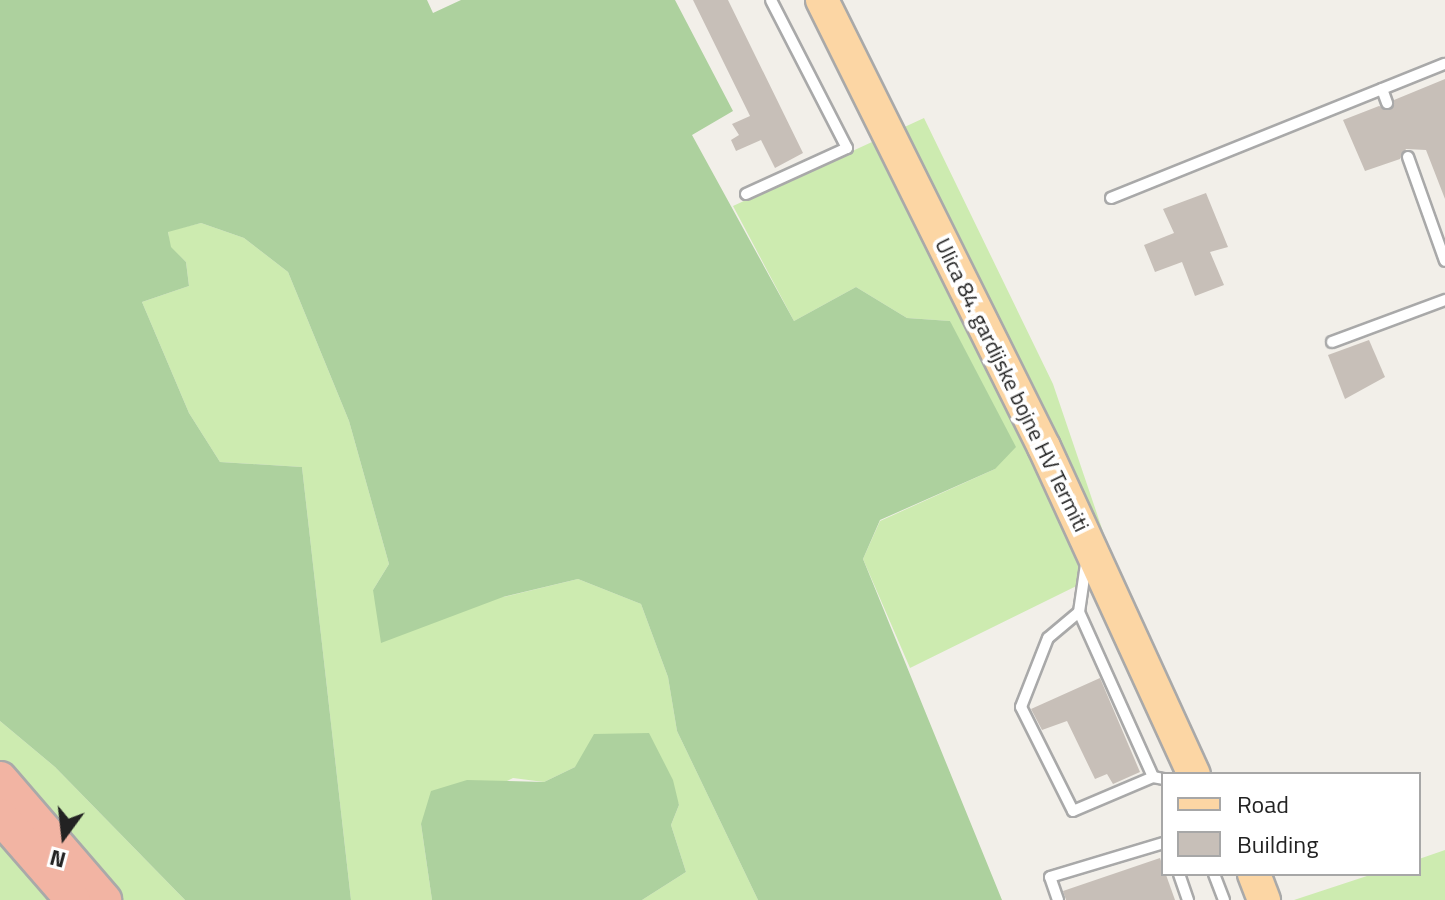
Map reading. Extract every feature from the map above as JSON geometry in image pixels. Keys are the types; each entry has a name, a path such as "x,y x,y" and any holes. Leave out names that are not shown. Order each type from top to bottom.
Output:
{"highway":[{"path":"0,779 104,900"},
{"path":"0,816 73,900"}],"main road":[{"name":"Ulica 84. gardijske bojne HV Termiti","path":"822,0 1027,413 1193,772"},
{"name":"Ulica 84. gardijske bojne HV Termiti","path":"845,0 1120,554 1214,772"},
{"path":"1234,876 1242,900"},
{"path":"1255,876 1264,900"}],"lane":[{"path":"746,194 847,148 771,0"},
{"path":"1111,198 1445,64"},
{"path":"1382,89 1387,103"},
{"path":"1408,157 1445,261"},
{"path":"1332,342 1445,300"},
{"path":"1027,413 1085,558 1079,612 1158,778 1073,811 1021,707 1048,638 1079,612"},
{"path":"1058,900 1050,877 1161,844"},
{"path":"1180,876 1188,900"},
{"path":"1215,876 1224,900"}],"green space":[{"path":"0,0 427,0 433,13 461,0 675,0 733,111 692,135 794,321 856,287 907,318 950,321 1016,447 995,469 880,520 863,559 1002,900 758,900 677,731 668,677 641,604 578,579 503,597 381,643 373,590 389,564 349,421 288,272 244,238 201,223 168,232 171,247 186,262 189,286 142,302 189,413 220,462 302,467 351,900 185,900 55,767 0,721"},
{"path":"924,118 1053,384 1115,567 910,668 863,559 880,521 995,469 950,321 907,318 856,287 794,321 733,206"},
{"path":"201,223 244,238 288,272 349,421 389,564 373,590 504,597 578,579 641,604 668,677 677,731 758,900 642,900 686,872 671,825 679,805 662,762 575,767 544,782 513,778 421,824 432,900 351,900 302,467 220,462 189,413 142,302 189,286 186,262 170,247 168,231"},
{"path":"0,721 55,767 185,900 0,900"},
{"path":"649,733 673,780 679,805 671,825 686,872 642,900 432,900 421,824 431,791 467,780 544,782 575,767 594,734"},
{"path":"1445,850 1445,900 1294,900 1367,876 1421,876 1421,858"}],"building":[{"path":"693,0 728,0 803,153 775,168 761,140 736,151 731,140 739,135 732,124 750,116"},
{"path":"1445,79 1445,199 1426,150 1406,149 1400,159 1365,171 1343,120 1379,106 1390,110 1394,100"},
{"path":"1206,193 1228,247 1210,252 1224,285 1195,296 1182,262 1155,272 1144,245 1174,233 1163,209"},
{"path":"1369,340 1385,377 1345,399 1328,355"},
{"path":"1100,678 1140,772 1113,784 1107,774 1095,779 1067,721 1042,730 1031,709"},
{"path":"1160,858 1161,876 1166,876 1175,900 1066,900 1063,891"}]}
